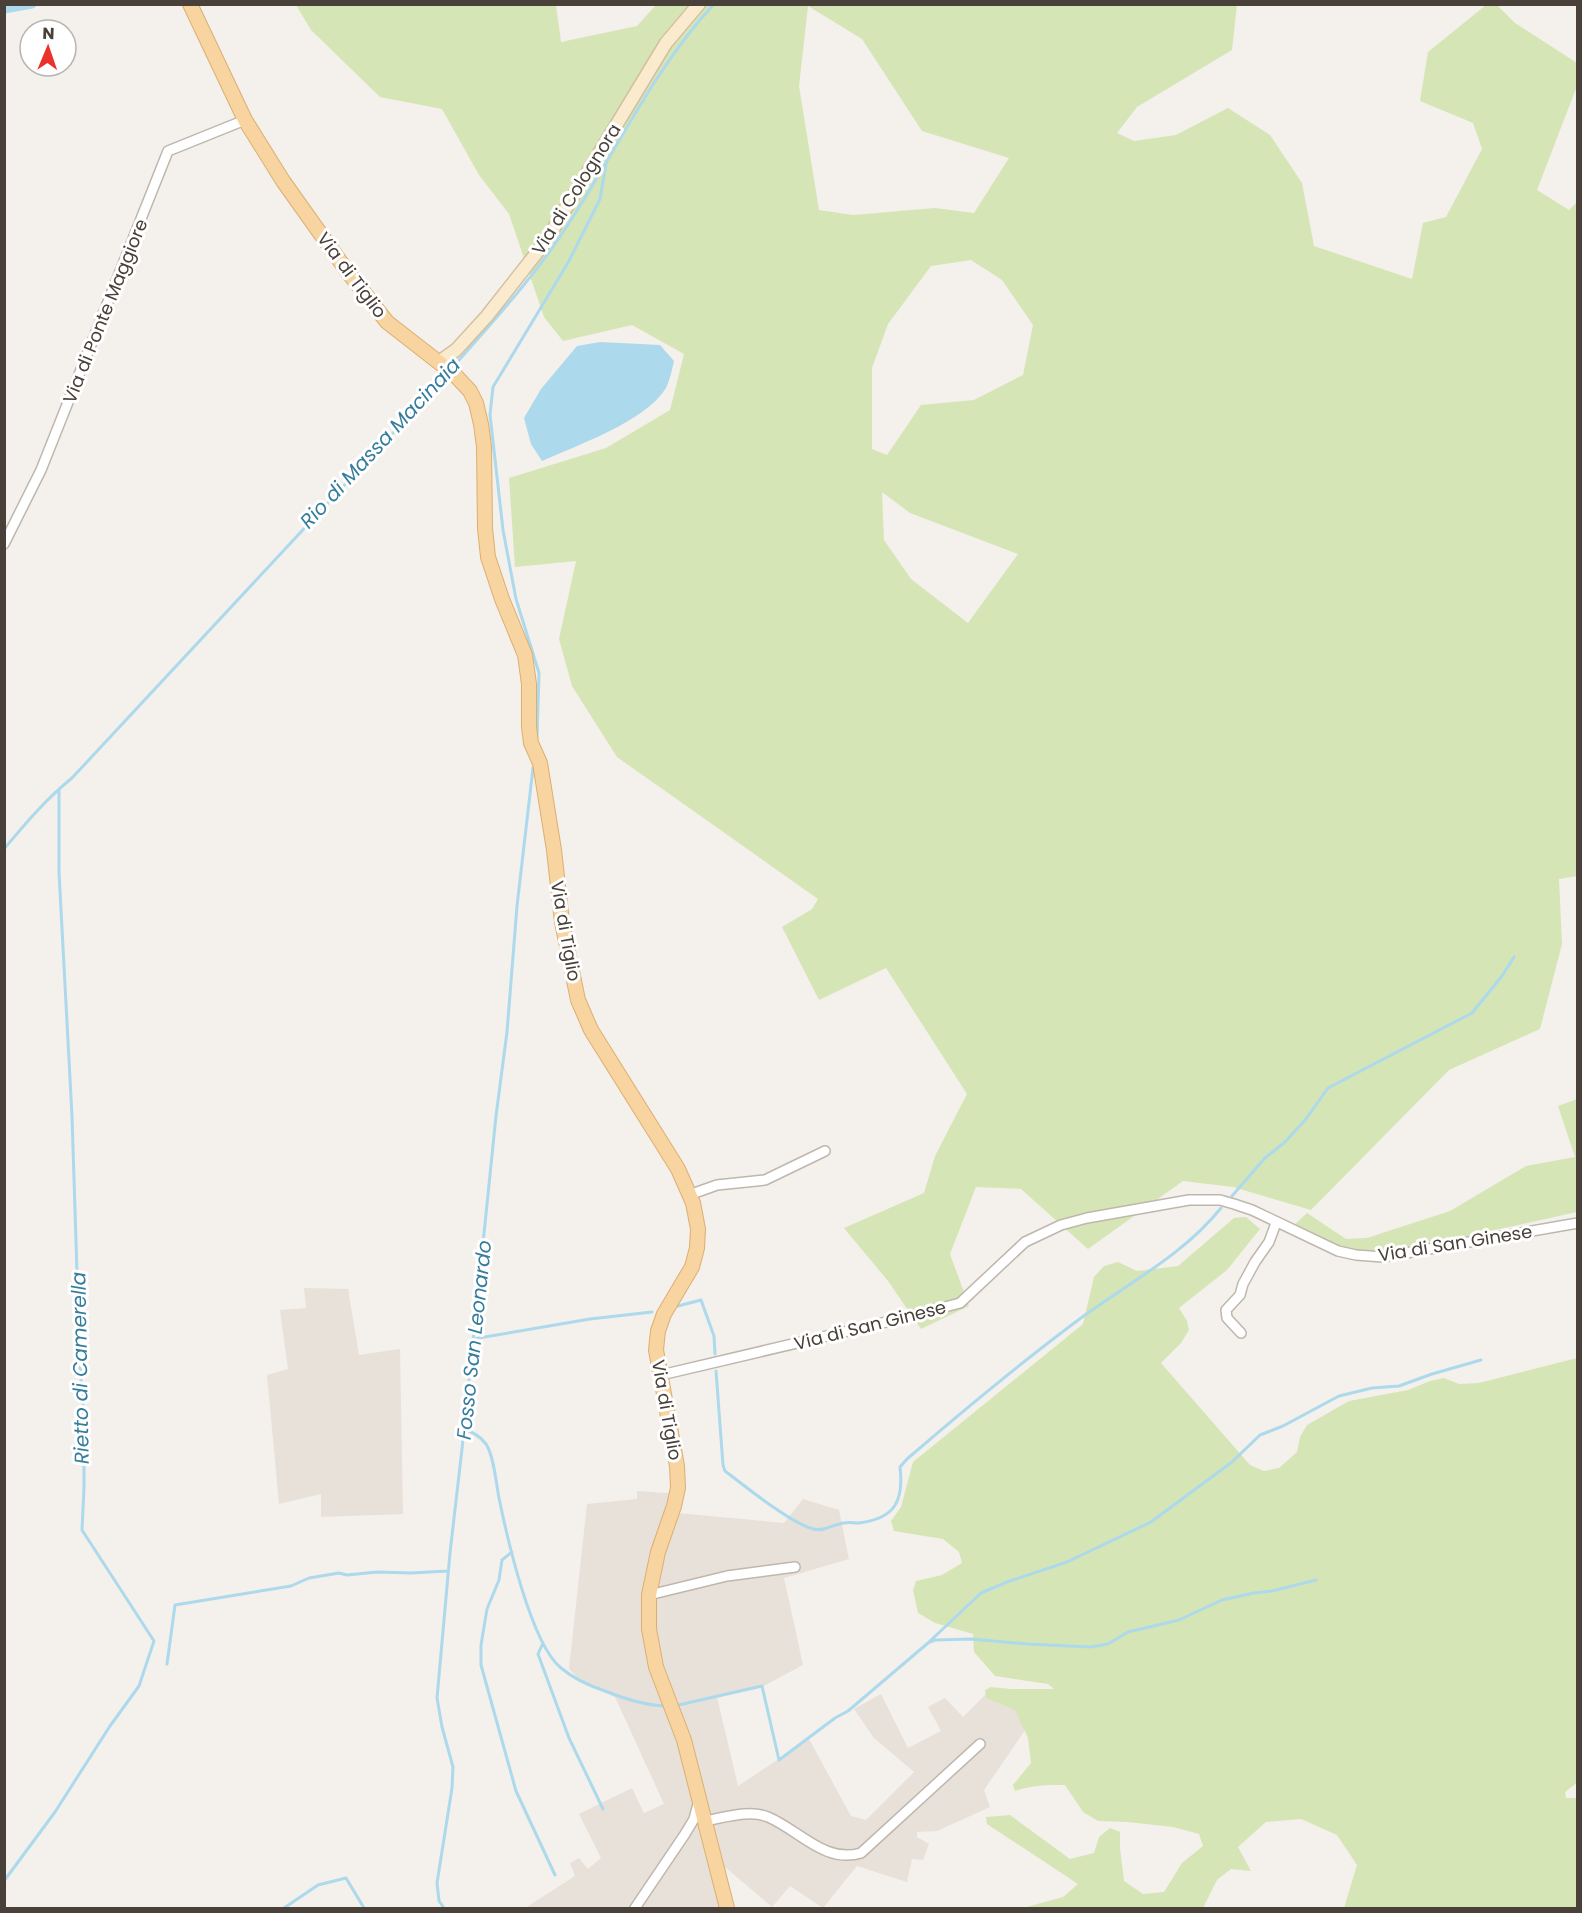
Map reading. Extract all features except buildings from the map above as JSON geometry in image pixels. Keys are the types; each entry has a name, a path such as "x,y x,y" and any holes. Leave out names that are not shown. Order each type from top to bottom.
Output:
{"main road":[{"name":"Via di Tiglio","path":"190,4 245,120 282,181 387,322 446,368 470,391 476,403 484,447 485,528 488,557 525,655 529,684 531,743 540,763 554,850 562,922 578,1000 591,1030 678,1169 693,1203 698,1228 697,1248 692,1267 664,1314 658,1331 656,1350 677,1466 678,1488 658,1552 650,1595 649,1629 656,1667 684,1740 727,1908"}],"street":[{"name":"Via di Colognora","path":"446,368 456,350 487,316 546,241 666,43 699,4"},
{"name":"Via di Ponte Maggiore","path":"4,544 41,470 168,152 245,120"},
{"path":"689,1195 717,1185 765,1180 825,1151"},
{"name":"Via di San Ginese","path":"661,1375 960,1303 1025,1242 1061,1226 1087,1218 1189,1200 1208,1199 1234,1204 1252,1210 1338,1251 1383,1257 1578,1223"},
{"path":"1241,1333 1227,1318 1227,1310 1240,1295 1250,1270 1269,1242 1276,1223"},
{"path":"650,1595 728,1576 795,1567"},
{"path":"704,1821 753,1814 768,1817 821,1849 840,1856 853,1856 861,1853 980,1744"},
{"path":"635,1908 694,1819 699,1801"}],"shaded area":[{"path":"304,1288 348,1289 359,1355 400,1349 403,1514 321,1517 321,1494 279,1504 267,1375 288,1369 280,1310 306,1308"},
{"path":"637,1491 684,1494 678,1513 784,1523 803,1499 839,1510 849,1559 784,1578 803,1665 762,1687 717,1697 738,1786 809,1739 851,1816 866,1820 914,1772 874,1738 854,1709 881,1694 908,1748 941,1731 928,1707 945,1698 963,1717 986,1694 1017,1704 1032,1720 984,1790 990,1807 937,1831 917,1832 917,1837 929,1844 923,1860 912,1859 907,1882 857,1866 823,1908 790,1886 772,1907 725,1867 733,1908 525,1908 575,1876 570,1863 579,1858 588,1869 601,1858 579,1814 632,1788 644,1813 664,1804 615,1697 581,1681 569,1669 587,1504 637,1499"}],"green space":[{"path":"296,5 556,5 561,42 637,26 656,5 1237,5 1232,50 1137,107 1117,133 1134,141 1176,135 1228,108 1270,135 1302,183 1314,246 1412,279 1423,223 1446,217 1482,149 1473,123 1420,101 1428,52 1486,5 1497,5 1515,23 1577,63 1577,86 1537,190 1569,210 1578,201 1578,876 1559,879 1562,944 1540,1029 1449,1070 1311,1210 1233,1187 1183,1181 1088,1249 1021,1189 976,1187 950,1254 969,1306 921,1329 888,1281 844,1228 924,1193 935,1156 967,1094 886,968 819,1000 782,927 812,909 818,899 617,757 572,686 559,639 576,561 515,567 509,478 606,448 670,410 684,354 632,325 563,341 544,317 509,214 479,175 442,109 380,97 311,30","holes":["808,6 862,39 922,131 1009,158 974,213 935,208 853,215 819,210 799,86","971,260 1002,280 1033,325 1023,375 974,400 921,405 887,455 872,449 872,368 888,324 931,266","882,492 910,513 1018,554 968,623 911,579 884,540"]},
{"path":"1577,1099 1577,1212 1382,1255 1350,1251 1292,1227 1307,1213 1346,1239 1367,1238 1450,1211 1526,1166 1575,1157 1558,1106"},
{"path":"1246,1217 1260,1229 1227,1270 1179,1308 1187,1321 1189,1330 1181,1343 1161,1363 1250,1465 1264,1471 1279,1468 1297,1452 1300,1437 1307,1425 1349,1401 1408,1390 1444,1378 1459,1384 1479,1383 1577,1358 1578,1782 1565,1792 1566,1798 1577,1798 1577,1908 1344,1908 1357,1865 1337,1835 1301,1819 1266,1822 1238,1847 1251,1871 1231,1869 1217,1880 1203,1908 1023,1908 1063,1897 1078,1884 987,1824 986,1817 1010,1815 1070,1859 1094,1853 1099,1837 1110,1828 1120,1832 1124,1881 1143,1894 1164,1892 1182,1863 1203,1846 1199,1834 1173,1827 1098,1821 1083,1812 1065,1785 1034,1786 1015,1791 1013,1785 1031,1763 1028,1738 1015,1710 986,1698 985,1690 991,1687 1054,1689 1048,1684 995,1676 974,1652 973,1634 935,1623 918,1613 913,1590 916,1581 942,1575 962,1563 959,1552 943,1539 894,1531 891,1521 901,1507 913,1462 1083,1324 1094,1277 1104,1266 1118,1262 1137,1271 1178,1266 1234,1218"}],"water":[{"path":"600,342 660,345 674,361 666,388 643,412 627,422 542,461 531,444 524,418 541,389 577,346"}],"waterway":[{"path":"4,9 32,4"},
{"name":"Rio di Massa Macinaia","path":"453,367 518,292 555,244 669,60 714,4"},
{"name":"Fosso San Leonardo","path":"537,737 539,673 516,599 503,530 490,415 493,387 569,261 600,199 606,164"},
{"name":"Rio di Massa Macinaia","path":"4,849 36,812 72,778 447,375"},
{"name":"Fosso San Leonardo","path":"444,1908 439,1901 437,1883 452,1788 453,1767 437,1698 450,1553 507,1032 517,906 533,768"},
{"name":"Rietto di Camerella","path":"4,1881 55,1812 110,1726 139,1686 154,1641 82,1530 84,1416 59,872 59,789"},
{"path":"1232,1196 1265,1158 1285,1142 1306,1119 1328,1088 1472,1013 1502,976 1514,957"},
{"path":"716,1371 725,1471 780,1512 813,1529 871,1521 889,1512 894,1506 900,1490 900,1467 907,1459 1040,1349 1174,1253 1221,1208"},
{"path":"674,1307 701,1300 714,1336 715,1354"},
{"path":"473,1339 590,1319 652,1312"},
{"path":"674,1706 762,1686 779,1760 835,1718 848,1711 928,1643 981,1593 1067,1562 1151,1522 1232,1462 1260,1435 1283,1426 1339,1396 1372,1388 1399,1386 1481,1360"},
{"path":"464,1429 479,1437 489,1449 508,1538 522,1589 530,1614 550,1655 566,1672 588,1684 636,1702 668,1706"},
{"path":"512,1552 502,1560 499,1580 487,1609 481,1645 481,1665 516,1791 555,1875"},
{"path":"167,1664 175,1605 291,1586 309,1578 339,1573 347,1575 377,1572 448,1571"},
{"path":"930,1642 971,1639 1091,1647 1108,1644 1128,1632 1179,1620 1222,1600 1316,1580"},
{"path":"543,1643 538,1654 569,1738 603,1809"},
{"path":"284,1908 318,1885 346,1878 364,1908"}]}
